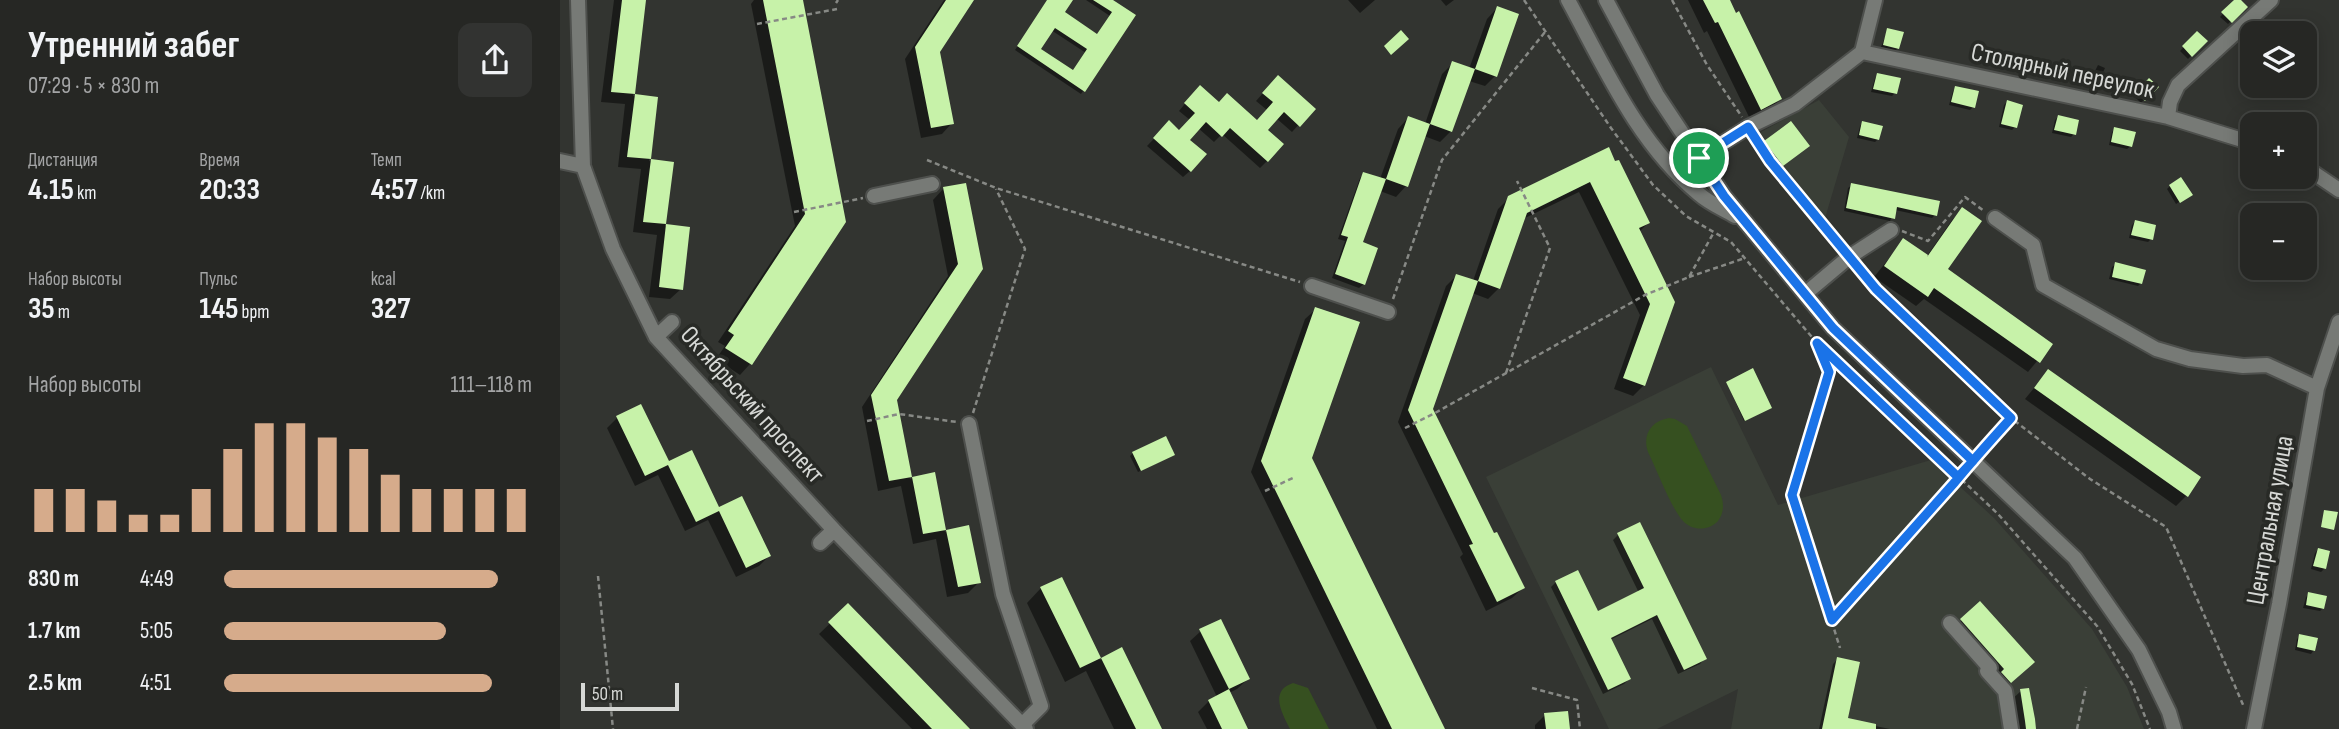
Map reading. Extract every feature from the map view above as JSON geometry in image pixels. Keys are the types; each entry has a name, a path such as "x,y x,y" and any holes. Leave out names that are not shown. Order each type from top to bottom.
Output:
{"street":[{"name":"Октябрьский проспект","path":"578,0 583,166 613,249 656,337 834,530 1024,727"},
{"path":"1568,0 1629,113 1671,169 1700,196 1746,222"},
{"path":"1606,0 1657,95 1724,196 1833,328 2075,558 2139,650 2169,712 2174,729"},
{"path":"1699,158 1748,127 1796,104 1862,52 1875,0"},
{"path":"2168,117 2170,102 2178,85 2271,0"},
{"name":"Столярный переулок","path":"1862,52 2168,117 2240,139"},
{"path":"560,161 583,166"},
{"path":"2317,175 2339,190"},
{"path":"874,196 932,184"},
{"path":"1995,219 2033,245 2043,285 2156,349 2190,359 2243,366 2267,365 2317,388"},
{"path":"1805,294 1849,257 1891,230"},
{"path":"1312,286 1388,313"},
{"path":"656,337 673,322"},
{"name":"Центральная улица","path":"2251,723 2279,604 2317,388 2339,322"},
{"path":"969,424 1003,594 1041,706 1024,727"},
{"path":"820,543 834,530"},
{"path":"1950,623 1990,668 1987,671 2005,691 2011,729"}],"path":[{"path":"1524,0 1653,185 1686,216 1731,242 1817,343 1998,514 2097,626 2132,684 2150,729"},
{"path":"1672,0 1707,65 1770,161 1876,289 2011,418 2090,479 2166,527 2251,723"},
{"path":"757,24 837,9"},
{"path":"1388,313 1443,160 1545,32"},
{"path":"927,160 996,188 1312,286"},
{"path":"1505,374 1550,248 1517,181"},
{"path":"867,421 899,414 969,424 1025,249 996,188"},
{"path":"794,212 874,196"},
{"path":"1891,230 1908,232 1928,241 1965,197 1995,219"},
{"path":"1689,277 1714,232"},
{"path":"1405,428 1645,295 1745,258"},
{"path":"1817,343 1829,372 1792,495 1840,648"},
{"path":"1832,620 2011,418"},
{"path":"1265,491 1295,477"},
{"path":"598,576 613,729"},
{"path":"2077,729 2086,687"},
{"path":"1532,688 1577,700 1580,729"}],"shaded area":[{"path":"1819,100 1849,137 1823,225 1754,136"},
{"path":"1711,367 1778,505 1931,460 1994,518 2092,629 2127,687 2144,729 1731,729 1738,689 1657,729 1609,729 1486,477"}],"green space":[{"path":"1669,418 1687,426 1721,495 1721,515 1710,527 1696,528 1678,515 1648,452 1646,440 1650,430 1657,422"},
{"path":"1293,683 1308,688 1329,729 1290,729 1281,710 1279,697 1281,691"}],"building":[{"path":"622,0 646,0 635,94 611,92"},
{"path":"763,0 803,0 846,222 752,365 725,348 734,335 728,331 805,214"},
{"path":"946,0 974,0 940,52 954,124 931,128 915,47"},
{"path":"1047,0 1073,0 1065,12 1097,34 1112,12 1093,0 1113,0 1136,15 1085,92 1017,46","holes":["1055,28 1087,49 1073,70 1041,49"]},
{"path":"1703,0 1730,0 1736,13 1739,11 1782,99 1761,110 1718,22 1715,23"},
{"path":"2234,0 2241,0 2248,7 2232,23 2221,12"},
{"path":"1497,6 1519,14 1497,77 1475,69"},
{"path":"1887,28 1904,32 1899,49 1883,45"},
{"path":"1401,30 1409,39 1391,55 1384,46"},
{"path":"2197,31 2208,41 2192,57 2182,46"},
{"path":"1452,61 1475,69 1452,132 1430,124"},
{"path":"1877,73 1901,78 1897,94 1873,89"},
{"path":"1278,75 1316,109 1300,127 1284,112 1268,130 1284,144 1268,162 1230,128 1222,137 1206,122 1190,140 1207,154 1191,172 1153,138 1169,120 1179,130 1195,113 1184,103 1200,85 1219,102 1227,93 1257,120 1273,102 1262,93"},
{"path":"2149,78 2159,87 2145,101 2136,92"},
{"path":"1955,86 1979,91 1975,108 1951,102"},
{"path":"635,94 658,97 651,159 627,157"},
{"path":"2007,100 2023,105 2017,128 2001,124"},
{"path":"2058,115 2079,120 2076,135 2054,130"},
{"path":"1408,116 1430,124 1408,187 1386,179"},
{"path":"1791,121 1810,146 1783,166 1764,141"},
{"path":"1862,121 1883,126 1879,140 1859,135"},
{"path":"2114,127 2136,132 2132,147 2111,142"},
{"path":"1609,147 1615,161 1619,160 1650,223 1639,228 1675,302 1645,386 1623,378 1650,304 1590,182 1527,213 1500,289 1478,281 1508,196"},
{"path":"651,159 674,162 666,224 643,222"},
{"path":"1363,172 1386,179 1363,242 1378,248 1365,285 1335,274 1348,237 1341,235"},
{"path":"2181,177 2193,195 2180,203 2169,185"},
{"path":"966,183 983,269 897,400 912,477 889,481 871,395 958,264 943,187"},
{"path":"1851,183 1940,201 1937,216 1897,207 1895,219 1846,208"},
{"path":"1962,207 1982,221 1948,269 2053,344 2040,363 1934,288 1928,297 1884,266 1903,238 1928,255 1927,257"},
{"path":"2135,220 2156,225 2153,240 2131,235"},
{"path":"666,224 690,227 683,290 659,287"},
{"path":"2115,262 2146,270 2142,284 2112,277"},
{"path":"1456,274 1478,281 1433,409 1494,533 1497,532 1525,588 1497,602 1469,545 1473,544 1408,410"},
{"path":"1315,307 1360,322 1312,458 1445,729 1392,729 1261,461"},
{"path":"1753,368 1772,408 1745,421 1726,382"},
{"path":"2048,369 2201,477 2188,497 2034,388"},
{"path":"641,404 669,461 692,450 719,507 742,496 771,556 746,568 719,511 696,522 668,465 645,476 616,416"},
{"path":"1166,436 1175,455 1141,471 1132,452"},
{"path":"935,472 946,530 923,534 912,477"},
{"path":"2324,510 2338,512 2334,530 2321,527"},
{"path":"1640,522 1707,659 1684,670 1657,615 1611,638 1631,679 1608,690 1555,581 1578,570 1598,611 1644,588 1617,533"},
{"path":"969,525 981,583 958,587 946,530"},
{"path":"2318,548 2330,551 2326,569 2313,566"},
{"path":"1062,577 1101,658 1080,668 1040,587"},
{"path":"2308,592 2327,596 2324,609 2306,605"},
{"path":"1980,601 2035,662 2011,683 2001,672 2004,669 1960,619"},
{"path":"848,603 970,729 932,729 828,622"},
{"path":"1221,619 1250,679 1229,689 1199,629"},
{"path":"2299,634 2318,638 2315,651 2297,647"},
{"path":"1122,647 1162,729 1136,729 1101,658"},
{"path":"1837,657 1860,662 1848,718 1876,724 1876,729 1822,729"},
{"path":"2029,688 2036,729 2026,729 2020,689"},
{"path":"1229,689 1248,729 1222,729 1208,700"},
{"path":"1568,711 1570,729 1546,729 1544,713"}],"route":[{"path":"1699,158 1724,196 1833,328 1973,461 1958,477 1817,343 1829,372 1792,495 1832,620 1958,477 1973,461 2011,418 1876,289 1770,161 1748,127 1699,158"}]}
